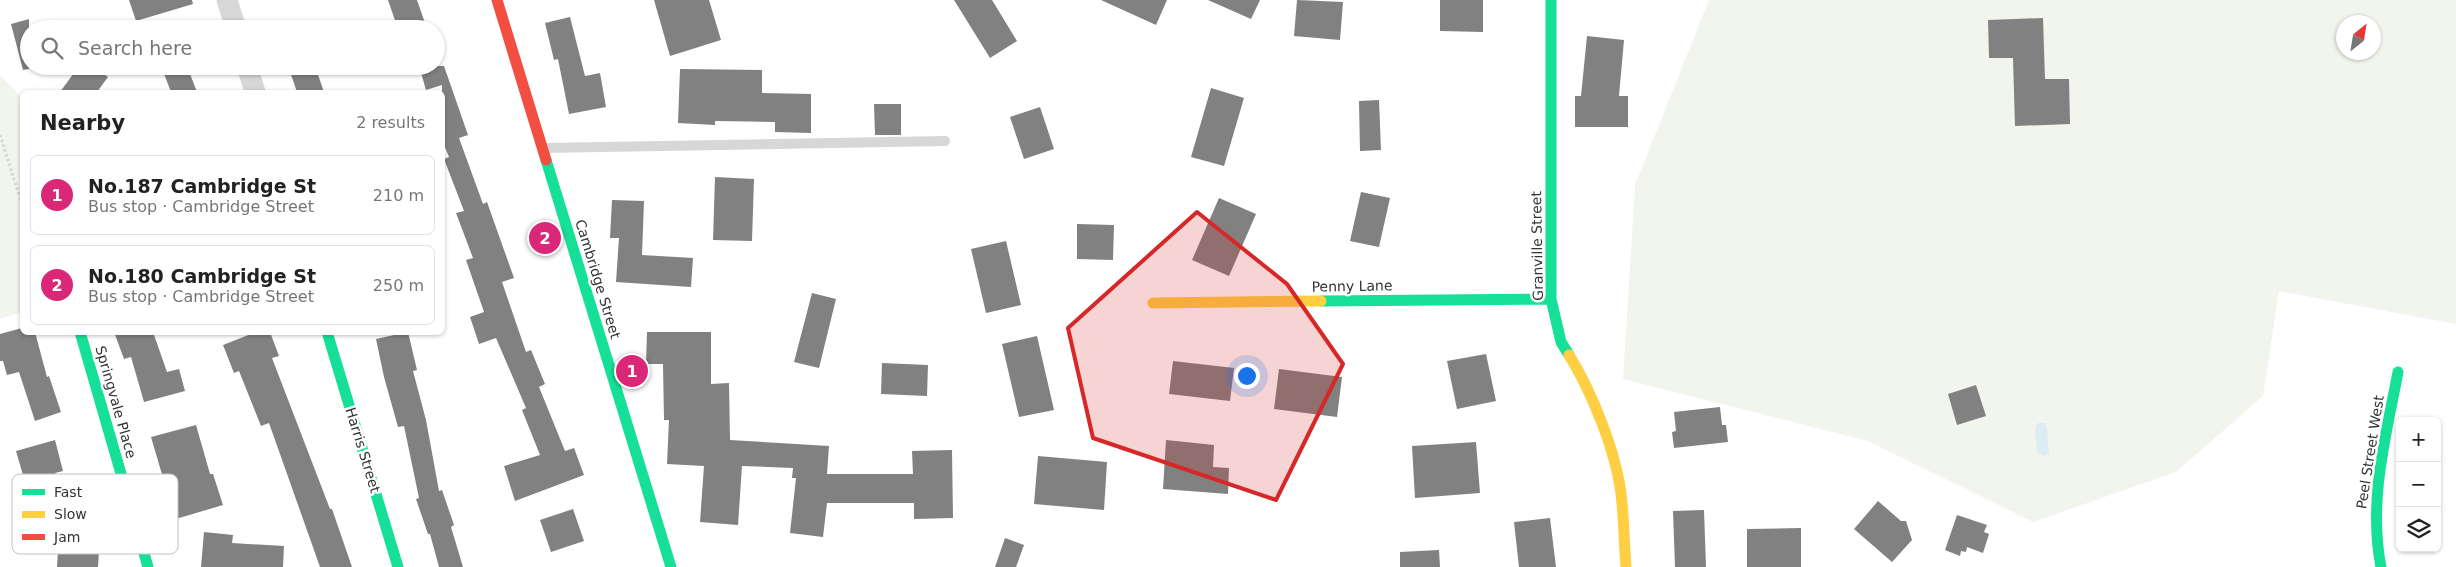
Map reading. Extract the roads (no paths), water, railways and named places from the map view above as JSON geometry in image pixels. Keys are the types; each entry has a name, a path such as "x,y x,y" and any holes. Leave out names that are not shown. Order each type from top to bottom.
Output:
{"street":[{"path":"227,0 233,20"},
{"name":"Cambridge Street","path":"497,0 671,567"},
{"name":"Granville Street","path":"1551,0 1551,299 1561,342 1586,382 1609,447 1621,493 1626,567"},
{"path":"250,75 254,90"},
{"name":"Penny Lane","path":"1154,303 1551,299"},
{"name":"Springvale Place","path":"81,335 121,474"},
{"name":"Harris Street","path":"329,335 398,567"},
{"name":"Peel Street West","path":"2381,567 2376,551 2376,504 2398,372"},
{"name":"Springvale Place","path":"144,554 148,567"}],"lane":[{"path":"542,148 945,141"}],"place":[{"name":"No.180 Cambridge St","path":"545,238"},
{"name":"No.187 Cambridge St","path":"632,371"}]}
